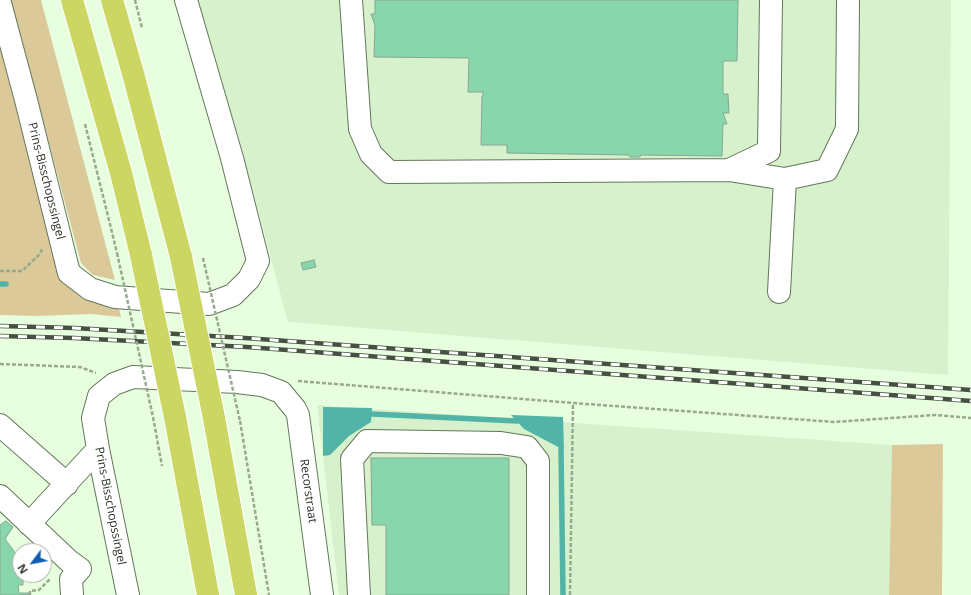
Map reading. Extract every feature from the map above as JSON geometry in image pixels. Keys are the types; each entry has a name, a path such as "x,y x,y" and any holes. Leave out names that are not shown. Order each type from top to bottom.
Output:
{"highway":[{"path":"72,0 121,172 141,255 175,417 208,595"},
{"path":"112,0 134,77 181,257 214,418 246,595"}],"street":[{"name":"Prins-Bisschopssingel","path":"0,3 69,273 90,290 115,297 210,304 233,295 249,279 258,261 232,158 186,0"},
{"path":"351,0 360,129 371,154 389,172 729,170 784,179 827,170 847,129 848,0"},
{"path":"729,170 769,151 771,0"},
{"path":"779,292 784,179"},
{"name":"Prins-Bisschopssingel","path":"128,595 93,418 99,396 114,384 133,377 289,386"},
{"name":"Recorstraat","path":"289,386 294,409 298,415 322,595"},
{"path":"0,425 67,484"},
{"path":"359,595 352,459 367,441 501,443 527,447 538,461 538,595"},
{"path":"30,524 98,449"},
{"path":"0,496 69,561 80,569 71,579 72,595"}],"path":[{"path":"84,124 109,220 153,417"},
{"path":"0,271 22,271 40,254 43,247"},
{"path":"204,258 240,421 269,595"},
{"path":"0,364 80,367 103,375"},
{"path":"289,386 573,403 834,422 935,415 971,418"},
{"path":"570,595 573,403"},
{"path":"30,595 30,591 39,590 69,561"}],"shaded area":[{"path":"11,0 41,0 115,280 93,275 81,263"},
{"path":"191,0 951,0 948,375 288,322 238,135"},
{"path":"0,46 50,236 56,267 70,286 118,304 121,317 91,314 36,316 0,315"},
{"path":"317,405 892,445 889,595 339,595"},
{"path":"943,444 942,595 889,595 892,445"}],"water":[{"path":"323,407 372,408 371,422 349,436 330,455 323,456"},
{"path":"511,415 563,417 564,450 524,429"}],"building":[{"path":"375,0 738,0 737,61 723,61 723,94 728,94 729,113 723,113 727,124 723,124 722,156 641,155 640,157 630,157 629,155 507,153 507,145 481,145 483,92 468,92 469,58 374,57 375,25 371,14 375,14"},
{"path":"314,260 316,267 303,270 301,263"},
{"path":"371,458 509,458 509,595 386,595 386,525 372,525"},
{"path":"6,521 13,527 5,539 12,548 12,583 23,583 23,585 18,585 19,593 29,593 29,595 0,595 0,525"}],"waterway":[{"path":"0,284 6,284"},
{"path":"372,414 517,421"},
{"path":"561,449 563,595"}],"railway":[{"path":"0,326 74,328 245,338 971,390"},
{"path":"0,336 74,338 247,347 971,401"}]}
